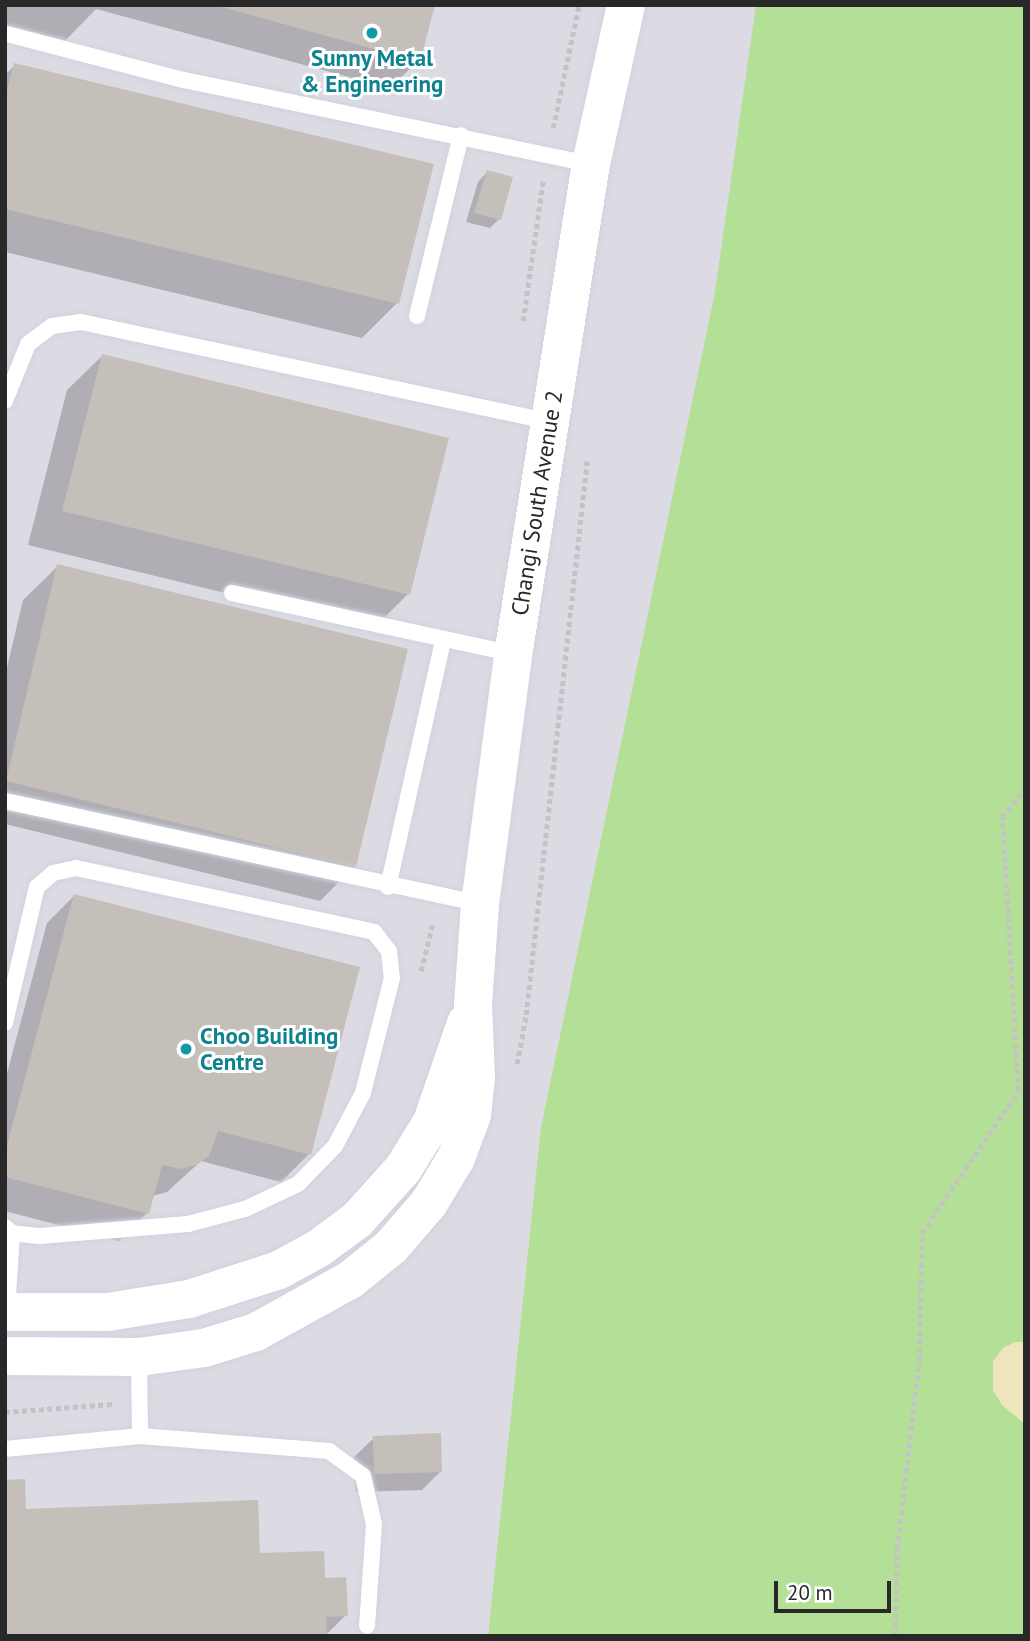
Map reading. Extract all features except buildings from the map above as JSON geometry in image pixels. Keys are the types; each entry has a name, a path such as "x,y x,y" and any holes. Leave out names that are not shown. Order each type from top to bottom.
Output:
{"street":[{"name":"Changi South Avenue 2","path":"5,1356 139,1357 204,1348 256,1332 328,1294 391,1247 429,1203 456,1158 472,1115 472,1005 480,904 513,654 591,164 626,5"},
{"name":"Changi South Avenue 2","path":"6,1312 108,1312 189,1299 279,1270 319,1248 357,1220 403,1169 432,1122 472,1005"}],"lane":[{"path":"7,34 184,80 461,135 591,164"},
{"path":"417,316 461,135"},
{"path":"5,401 29,344 52,326 81,322 550,422"},
{"path":"232,593 513,654"},
{"path":"388,887 443,640"},
{"path":"5,801 388,887 480,904"},
{"path":"5,1023 37,887 53,873 76,868 374,932 389,951 392,978 363,1093 335,1146 298,1184 245,1209 188,1224 88,1235 9,1230 6,1312"},
{"path":"139,1357 140,1436"},
{"path":"5,1449 140,1436 328,1451 363,1476 374,1524 367,1626"}],"path":[{"path":"895,1636 897,1549 919,1361 922,1233 1018,1091 1002,817 1025,788"},
{"path":"419,976 439,897"},
{"path":"5,1412 139,1402"}],"shaded area":[{"path":"5,5 775,5 541,1127 488,1636 5,1636"}],"green space":[{"path":"756,5 1025,5 1025,1636 488,1636 541,1127 715,292"}],"sand":[{"path":"1015,1342 1025,1342 1025,1424 1002,1405 993,1390 993,1361 1003,1348"}],"place":[{"name":"Sunny Metal & Engineering","path":"372,33"},
{"name":"Choo Building Centre","path":"186,1049"}]}
